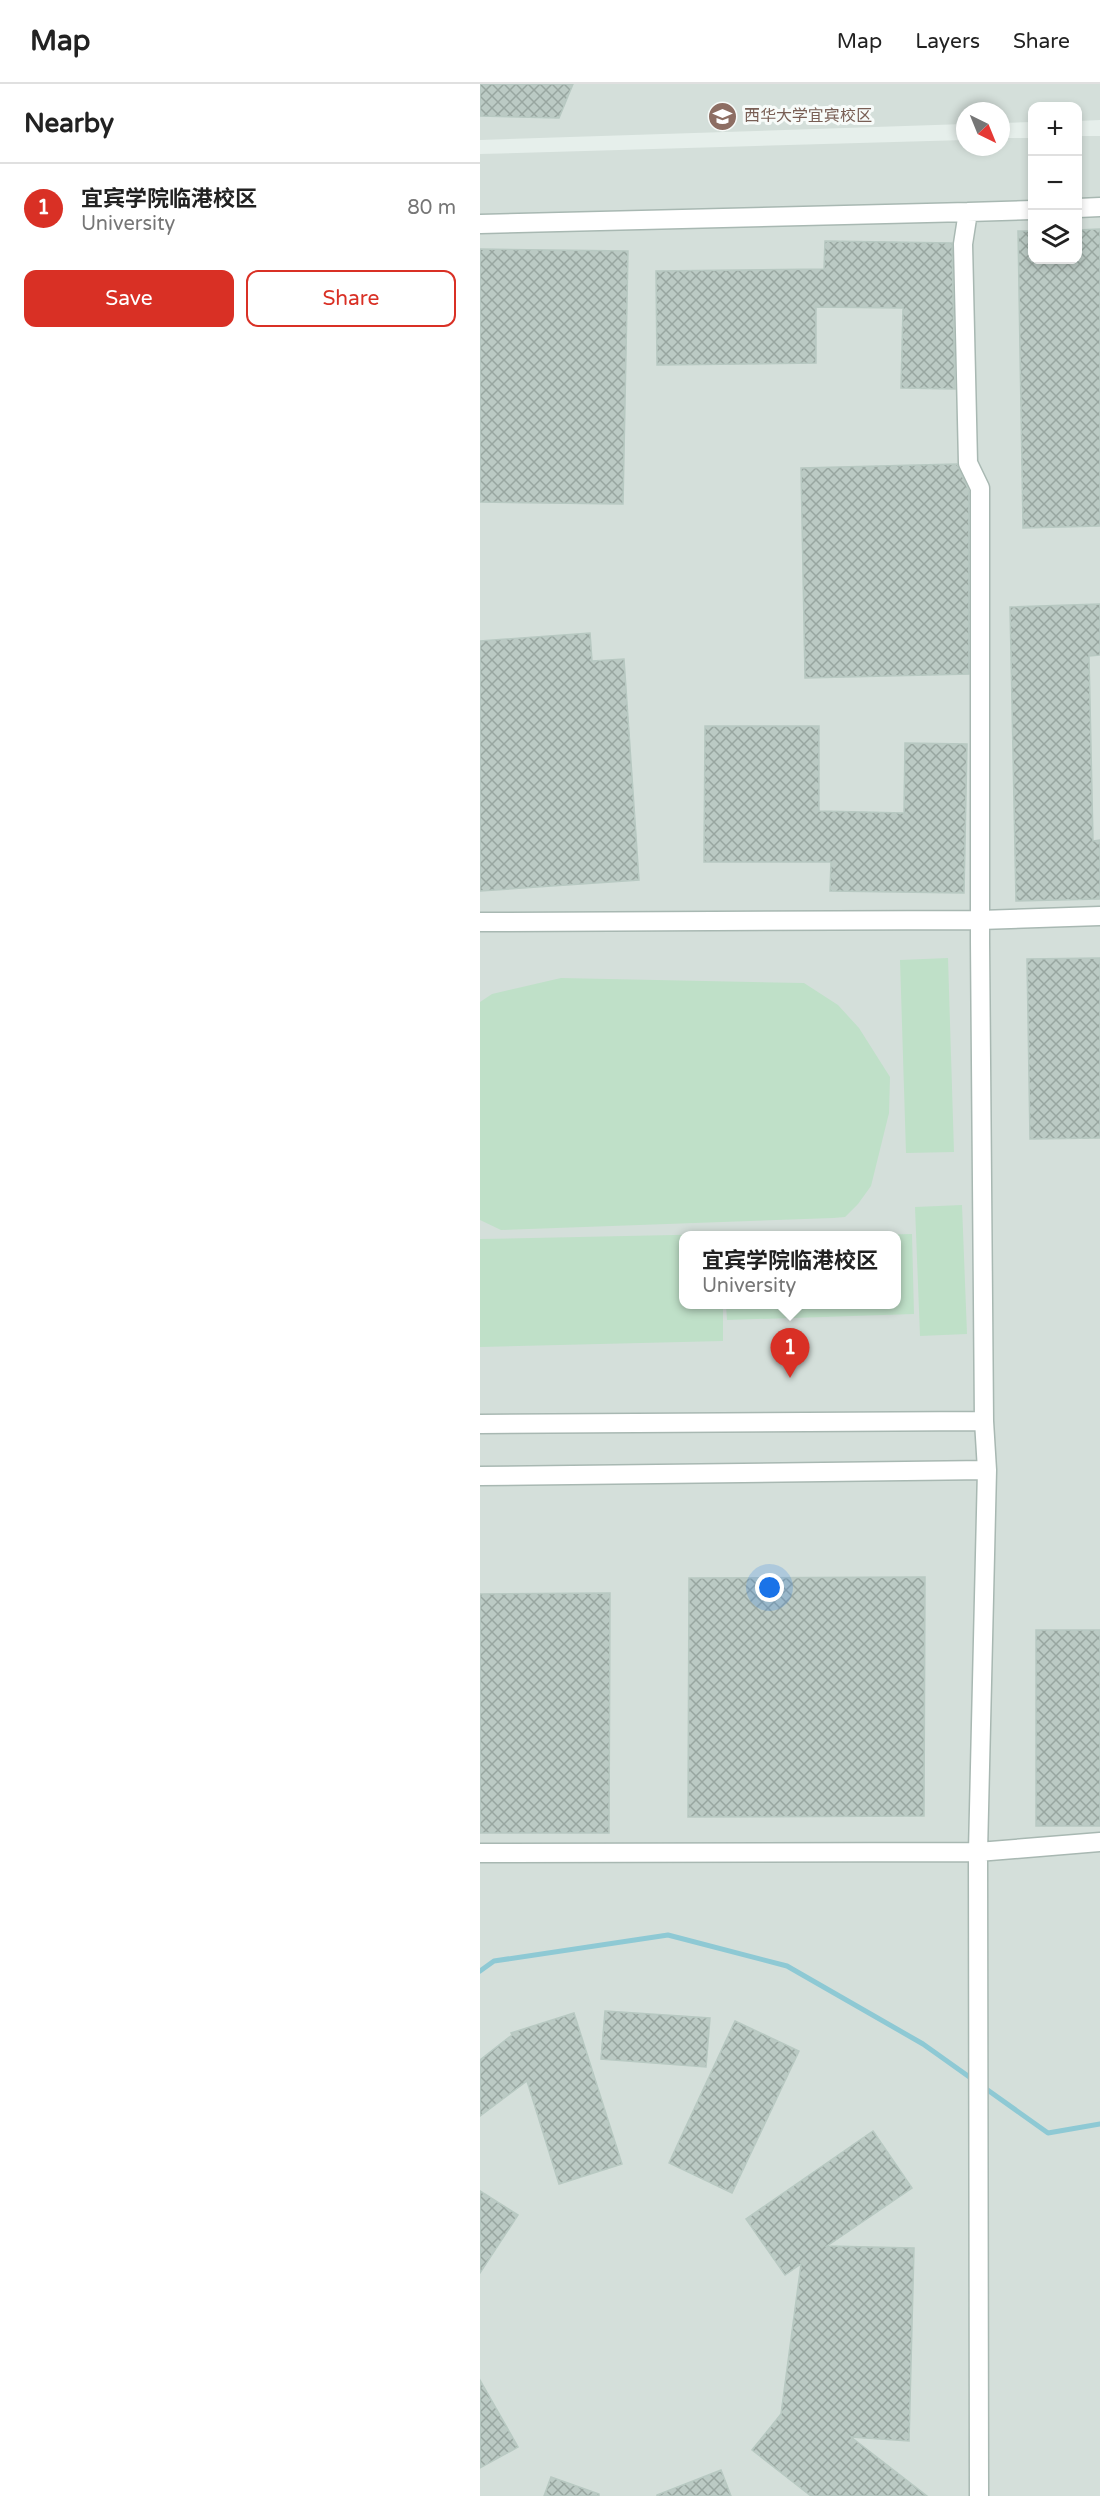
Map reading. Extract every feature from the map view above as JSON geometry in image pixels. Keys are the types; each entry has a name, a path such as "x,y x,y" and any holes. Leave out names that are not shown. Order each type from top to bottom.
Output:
{"street":[{"path":"1082,208 1100,207"},
{"path":"480,224 1028,210"},
{"path":"968,212 963,244 968,463 980,488 980,920 984,1421 987,1470 978,1852 979,2496"},
{"path":"480,922 980,920 1100,916"},
{"path":"480,1424 984,1421"},
{"path":"480,1476 987,1470"},
{"path":"480,1853 978,1852 1100,1842"}],"shaded area":[{"name":"西华大学宜宾校区","path":"480,84 1100,84 1100,120 1082,121 1082,102 1028,102 1028,122 1010,123 1010,102 956,102 956,124 480,140"},
{"path":"1082,136 1100,136 1100,2496 480,2496 480,154 956,140 956,156 1010,156 1010,138 1028,138 1028,264 1082,264"}],"green space":[{"path":"948,958 954,1152 906,1153 900,960"},
{"path":"561,978 804,983 838,1005 859,1028 890,1077 889,1113 871,1186 845,1217 501,1230 480,1220 480,1002 492,994"},
{"path":"962,1205 967,1334 920,1336 915,1207"},
{"path":"901,1234 912,1234 914,1314 727,1320 726,1309 901,1309"},
{"path":"679,1235 679,1309 723,1309 723,1341 480,1347 480,1239"}],"building":[{"path":"480,84 573,84 559,118 480,116"},
{"path":"1100,229 1100,526 1023,528 1018,231 1028,231 1028,264 1082,264 1082,230"},
{"path":"825,241 952,243 955,389 901,388 903,308 816,307 816,363 657,365 656,271 824,269"},
{"path":"480,249 628,251 623,504 480,502"},
{"path":"957,464 969,491 969,674 805,678 801,468"},
{"path":"1100,604 1100,655 1089,656 1093,841 1100,840 1100,899 1016,901 1010,607"},
{"path":"590,633 592,661 624,659 639,880 480,891 480,641"},
{"path":"705,726 819,726 819,811 904,813 905,743 967,744 964,893 830,891 831,862 704,862"},
{"path":"1100,958 1100,1138 1030,1139 1027,959"},
{"path":"925,1577 924,1816 688,1817 689,1578"},
{"path":"610,1593 609,1833 480,1833 480,1594"},
{"path":"1036,1630 1100,1630 1100,1826 1036,1826"},
{"path":"605,2011 710,2018 706,2067 601,2059"},
{"path":"574,2013 622,2164 559,2184 527,2081 480,2116 480,2060 512,2035 511,2033"},
{"path":"735,2021 799,2051 732,2193 669,2163"},
{"path":"873,2131 912,2188 827,2246 914,2248 909,2441 851,2437 927,2496 811,2496 752,2450 781,2414 801,2264 785,2275 746,2219"},
{"path":"480,2191 518,2215 480,2273"},
{"path":"480,2380 518,2447 480,2468"},
{"path":"721,2470 731,2496 657,2496 657,2495"},
{"path":"551,2477 599,2494 599,2496 544,2496"}],"waterway":[{"path":"480,1971 494,1961 668,1935 787,1966 923,2044 975,2081"},
{"path":"982,2086 1048,2133 1100,2124"}],"place":[{"name":"西华大学宜宾校区","path":"723,116"},
{"name":"宜宾学院临港校区","path":"790,1378"}]}
